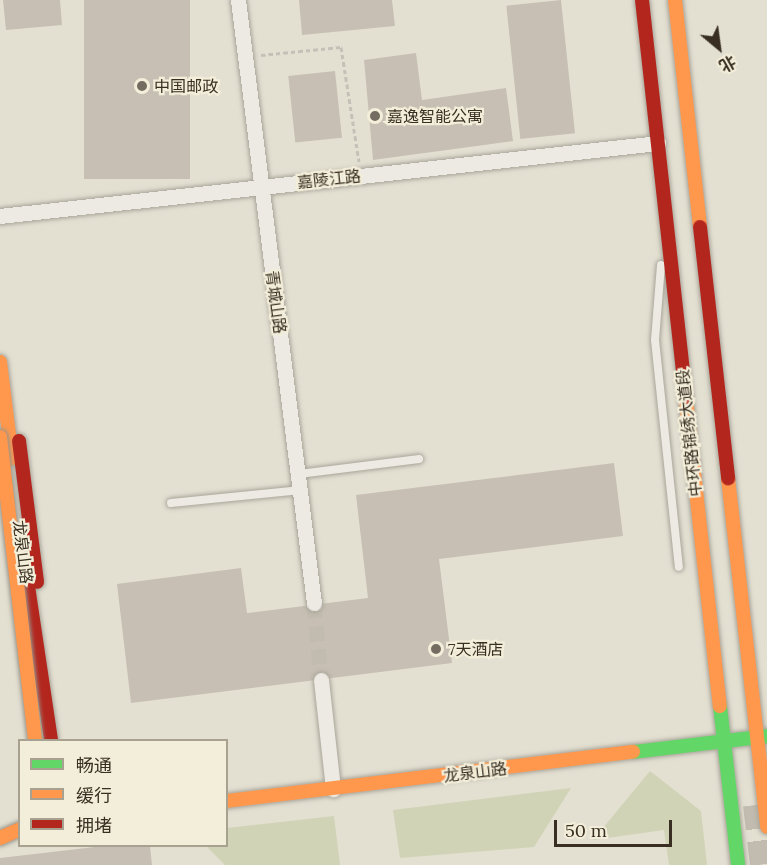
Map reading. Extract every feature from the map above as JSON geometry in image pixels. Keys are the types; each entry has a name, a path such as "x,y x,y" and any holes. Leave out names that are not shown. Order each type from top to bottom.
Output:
{"main road":[{"name":"中环路锦绣大道段","path":"642,0 665,224 738,865"},
{"name":"中环路锦绣大道段","path":"675,0 762,737 767,827"},
{"name":"龙泉山路","path":"0,362 51,739"},
{"path":"4,395 18,437 57,739"},
{"path":"0,437 35,739"},
{"name":"龙泉山路","path":"228,801 762,737"},
{"path":"0,838 18,830"},
{"path":"0,844 18,840"}],"street":[{"name":"青城山路","path":"238,0 314,603"},
{"name":"嘉陵江路","path":"0,216 658,144"},
{"path":"321,680 333,789"}],"lane":[{"path":"665,224 655,340 679,567"},
{"path":"299,474 419,459"},
{"path":"171,503 301,490"}],"path":[{"path":"245,57 341,47 361,175"}],"green space":[{"path":"650,771 701,811 707,865 669,865 664,830 593,840"},
{"path":"571,788 534,847 400,858 393,810"},
{"path":"334,816 340,865 225,865 207,847 228,847 228,828"}],"building":[{"path":"3,0 60,0 62,25 6,30"},
{"name":"中国邮政","path":"84,0 190,0 190,179 84,179"},
{"path":"299,0 392,0 395,26 302,35"},
{"path":"561,0 575,133 520,139 506,6"},
{"path":"416,53 422,100 506,88 513,141 373,160 364,60"},
{"path":"335,71 342,138 295,143 288,76"},
{"path":"614,463 623,536 439,559 452,663 131,703 117,584 241,568 247,613 368,598 356,495"},
{"path":"94,847 150,847 152,865 0,865 0,858"}],"tunnel":[{"path":"314,603 321,680"},
{"path":"755,805 762,865"}],"traffic: fast":[{"path":"720,706 738,865"},
{"path":"633,752 767,736"}],"traffic: slow":[{"path":"675,0 700,227"},
{"path":"0,362 12,458"},
{"path":"686,400 720,706"},
{"path":"0,437 35,739"},
{"path":"728,478 767,827"},
{"path":"228,801 633,752"},
{"path":"0,838 18,830"}],"traffic: jam":[{"path":"642,0 686,400"},
{"path":"700,227 728,478"},
{"path":"19,441 37,582"},
{"path":"25,566 51,739"}],"place":[{"name":"中国邮政","path":"142,86"},
{"name":"嘉逸智能公寓","path":"375,116"},
{"name":"7天酒店","path":"436,649"}]}
